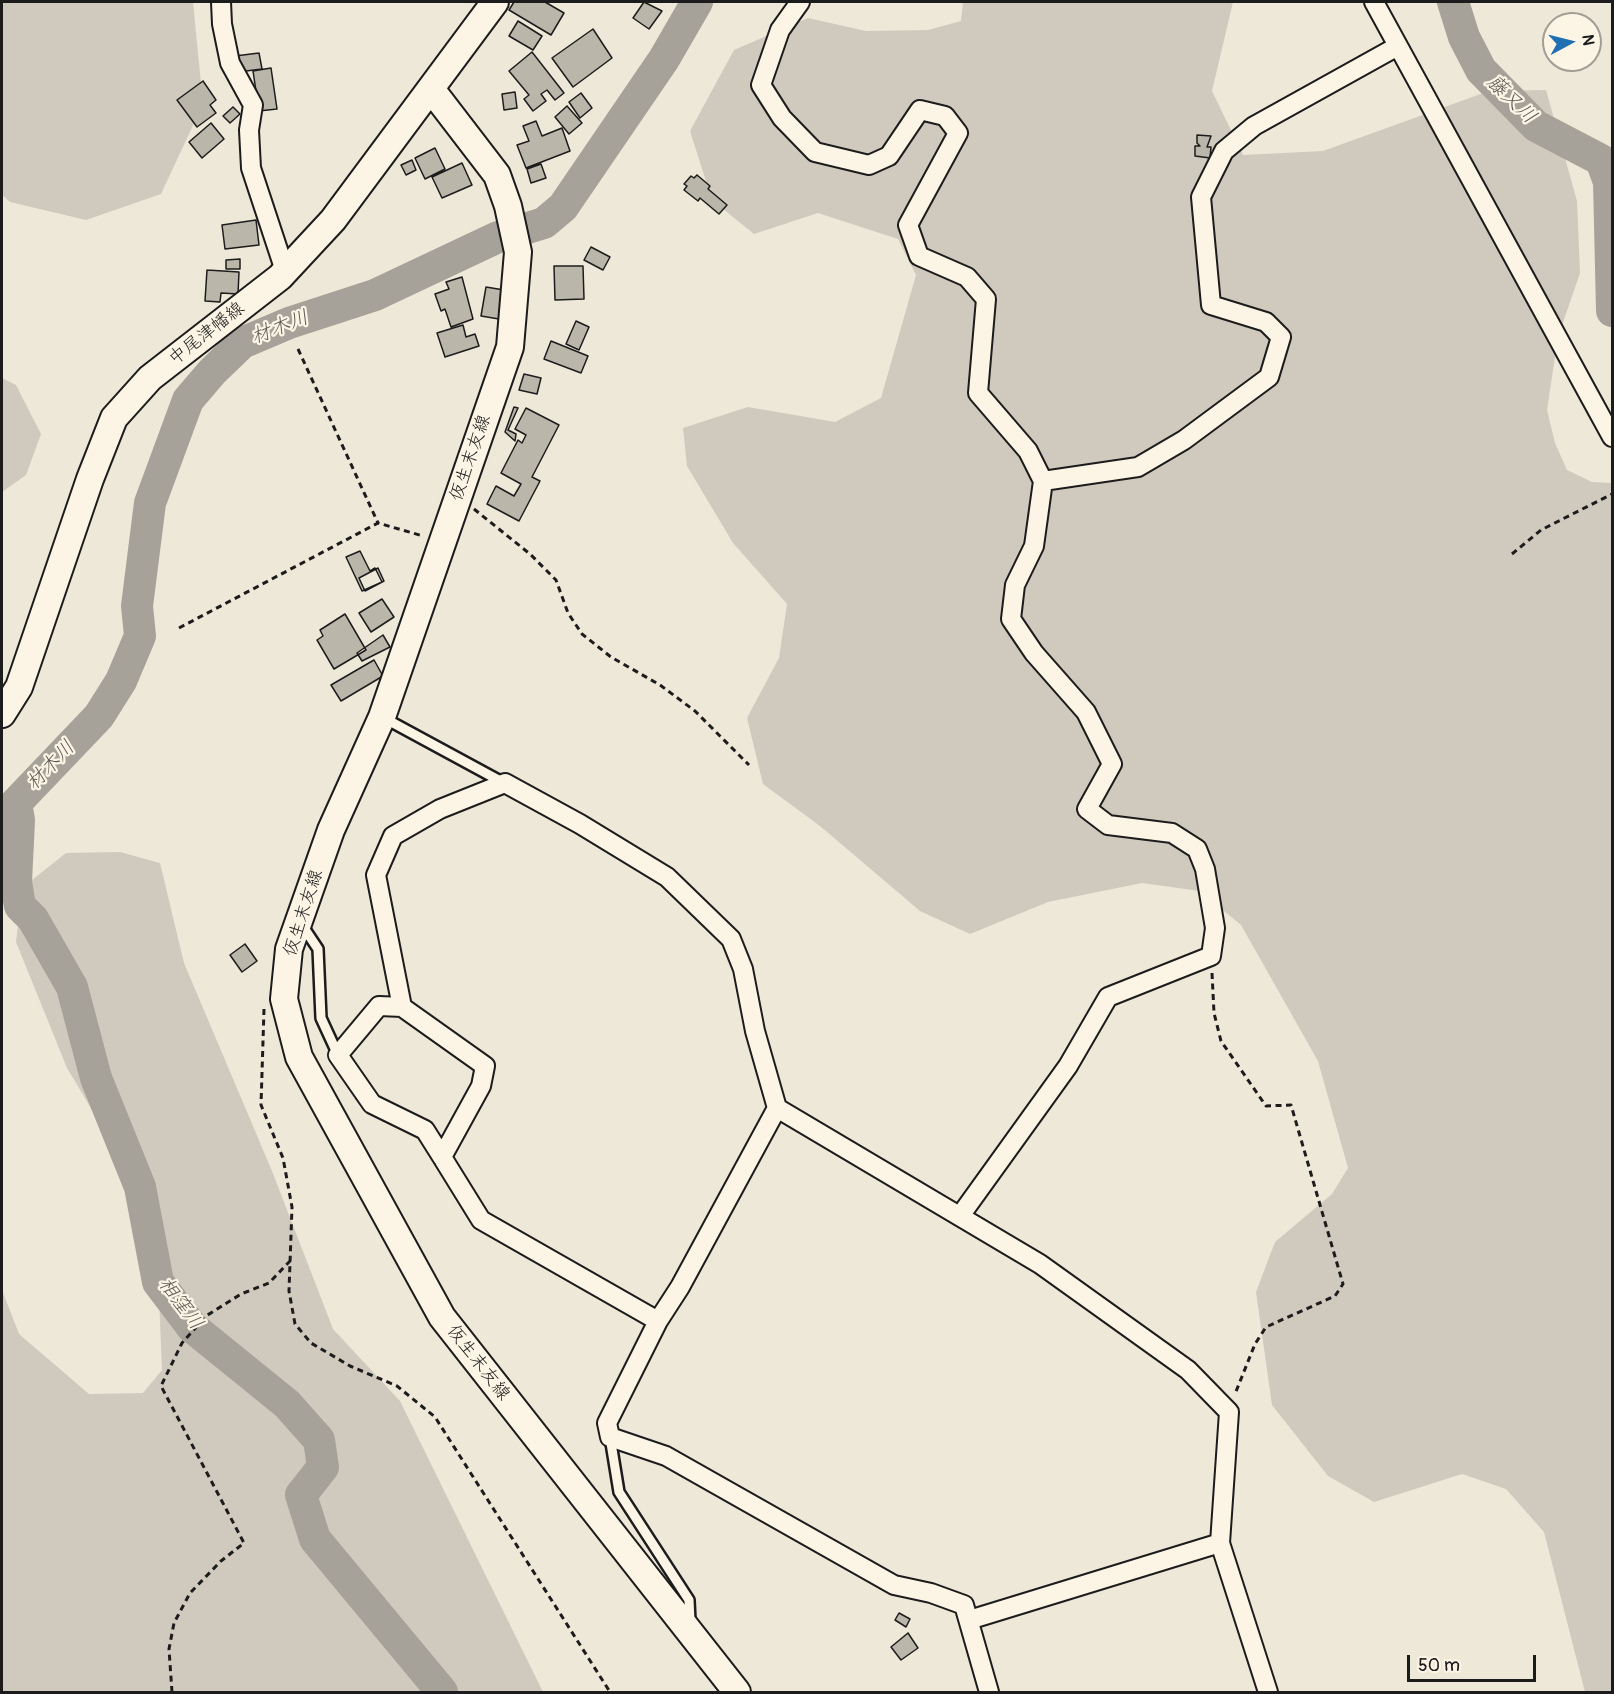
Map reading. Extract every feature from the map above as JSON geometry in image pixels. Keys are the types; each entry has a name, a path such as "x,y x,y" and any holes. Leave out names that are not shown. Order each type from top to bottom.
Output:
{"main road":[{"name":"中尾津幡線","path":"2,714 19,687 90,479 114,418 150,378 285,271 333,220 495,2"},
{"name":"仮生末友線","path":"431,89 497,175 508,206 518,252 510,347 382,717 332,830 299,920 289,949 284,999 300,1057 442,1317 691,1637 737,1692"}],"street":[{"path":"221,2 222,24 230,63 253,105 249,130 251,168 285,271"},
{"path":"800,2 780,30 761,85 782,118 815,152 869,165 889,156 920,110 945,116 958,133 908,225 920,256 968,277 986,299 978,393 1028,450 1043,481 1034,546 1015,585 1011,619 1035,653 1086,712 1112,764 1087,809 1108,825 1172,833 1197,849 1205,869 1215,928 1210,956 1108,997 1068,1066 960,1216"},
{"path":"1374,2 1612,437"},
{"path":"1043,481 1138,467 1184,440 1269,377 1281,337 1266,322 1211,305 1201,197 1224,151 1254,126 1398,46"},
{"path":"402,1007 376,875 393,836 440,809 505,783 580,824 667,877 731,939 743,969 755,1031 777,1108 1040,1264 1188,1370 1229,1412 1220,1543 1268,1692"},
{"path":"442,1157 481,1086 486,1066 402,1007 379,1006 338,1055 372,1104 425,1130 481,1220 658,1321"},
{"path":"777,1108 680,1287 658,1321 607,1423 610,1437 666,1456 894,1585 931,1593 964,1605 989,1692"},
{"path":"969,1620 1220,1543"}],"lane":[{"path":"382,717 505,783"},
{"path":"299,920 318,948 321,1018 338,1055"},
{"path":"610,1437 619,1491 689,1600 691,1637"}],"path":[{"path":"298,349 378,523"},
{"path":"1512,554 1541,530 1612,494"},
{"path":"457,500 479,512 530,554 556,580 568,613 582,634 610,657 660,685 695,711 749,765"},
{"path":"179,628 378,523 442,542"},
{"path":"1210,956 1214,1012 1221,1041 1266,1106 1291,1105 1343,1284 1335,1296 1266,1328 1255,1344 1229,1412"},
{"path":"265,1004 261,1105 283,1158 292,1207 292,1260 289,1291 295,1324 310,1343 350,1366 397,1386 435,1417 610,1692"},
{"path":"172,1692 169,1649 174,1623 190,1593 221,1561 244,1542 161,1386 182,1343 206,1316 242,1294 269,1283 292,1260"}],"shaded area":[{"path":"2,2 193,2 203,104 161,194 86,220 10,202 2,195"},
{"path":"963,2 1233,2 1212,91 1243,155 1323,151 1489,91 1546,90 1577,201 1580,273 1558,337 1547,410 1555,443 1567,470 1592,482 1612,483 1612,1692 1585,1692 1544,1532 1506,1489 1462,1474 1374,1502 1328,1476 1272,1405 1256,1292 1275,1242 1332,1194 1348,1168 1318,1061 1241,925 1200,891 1142,883 1048,902 970,934 920,911 820,826 763,784 747,718 779,658 787,604 733,543 687,466 683,428 748,407 835,422 881,398 916,275 898,239 818,213 754,234 712,200 690,131 734,50 808,18 866,31 928,30 961,21"},
{"path":"2,378 16,385 41,434 26,475 2,492"},
{"path":"120,852 160,863 184,963 272,1171 333,1329 400,1401 543,1692 2,1692 2,1290 19,1334 89,1394 143,1393 162,1370 157,1248 143,1195 67,1068 16,942 23,887 66,853"}],"building":[{"path":"514,2 545,2 564,13 551,35 509,10"},
{"path":"644,2 662,11 649,29 633,18"},
{"path":"518,21 542,36 533,50 509,36"},
{"path":"593,29 612,58 573,87 552,58"},
{"path":"532,52 564,93 555,100 547,90 541,94 546,101 533,111 524,99 529,95 509,71"},
{"path":"259,53 262,69 238,72 235,56"},
{"path":"271,68 277,109 259,111 253,71"},
{"path":"203,81 216,100 210,105 216,113 197,127 177,100"},
{"path":"515,92 517,108 504,110 502,94"},
{"path":"581,93 592,108 580,118 569,102"},
{"path":"567,106 582,123 569,134 555,117"},
{"path":"233,107 240,114 230,123 223,116"},
{"path":"536,121 542,136 562,128 570,151 526,168 517,145 529,141 523,126"},
{"path":"211,123 224,139 202,158 189,142"},
{"path":"1197,135 1211,136 1207,147 1211,147 1210,158 1195,156 1195,146 1200,146 1197,143"},
{"path":"435,148 445,169 425,179 415,158"},
{"path":"412,160 416,170 406,175 401,165"},
{"path":"462,163 472,185 442,198 432,177"},
{"path":"541,164 546,178 531,183 527,169"},
{"path":"697,175 710,186 708,189 727,205 719,214 700,198 698,201 684,190 687,186 684,184 691,176 694,178"},
{"path":"256,220 259,245 225,249 222,225"},
{"path":"591,247 610,257 603,270 584,260"},
{"path":"240,259 240,269 226,269 226,260"},
{"path":"554,266 583,266 584,299 555,300"},
{"path":"207,270 239,272 238,294 221,293 220,302 205,301"},
{"path":"462,277 473,319 451,327 445,309 441,311 435,294 449,289 446,282"},
{"path":"486,287 504,290 499,319 481,316"},
{"path":"576,321 589,327 579,350 566,344"},
{"path":"463,325 466,337 475,334 479,346 445,357 437,333"},
{"path":"551,341 588,356 581,373 544,359"},
{"path":"524,374 541,378 537,394 519,390"},
{"path":"514,407 518,408 508,430 516,434 515,441 505,432"},
{"path":"526,408 559,425 532,477 540,481 519,521 487,504 496,486 514,496 521,484 501,473 518,440 522,443 526,435 515,429"},
{"path":"360,551 370,571 375,568 382,582 362,591 346,557"},
{"path":"378,568 384,581 365,591 359,578"},
{"path":"382,599 394,617 371,632 359,613"},
{"path":"345,614 366,650 334,669 317,640 323,636 320,630"},
{"path":"383,635 390,647 362,661 357,653"},
{"path":"374,660 383,676 341,701 331,685"},
{"path":"245,944 257,961 242,972 230,955"},
{"path":"899,1613 910,1619 906,1627 895,1620"},
{"path":"908,1633 918,1648 901,1660 891,1647"}],"waterway":[{"name":"材木川","path":"16,803 99,716 121,681 140,636 137,606 150,503 188,400 212,372 242,343 289,323 375,295 498,237 544,223 563,207 664,59 697,2"},
{"name":"藤又川","path":"1453,2 1464,37 1481,70 1536,126 1601,160 1609,182 1612,311"},
{"name":"相窪川","path":"16,803 19,820 16,882 20,906 33,919 72,987 96,1078 140,1187 158,1282 192,1327 287,1404 319,1440 323,1467 301,1495 315,1539 442,1692"}]}
